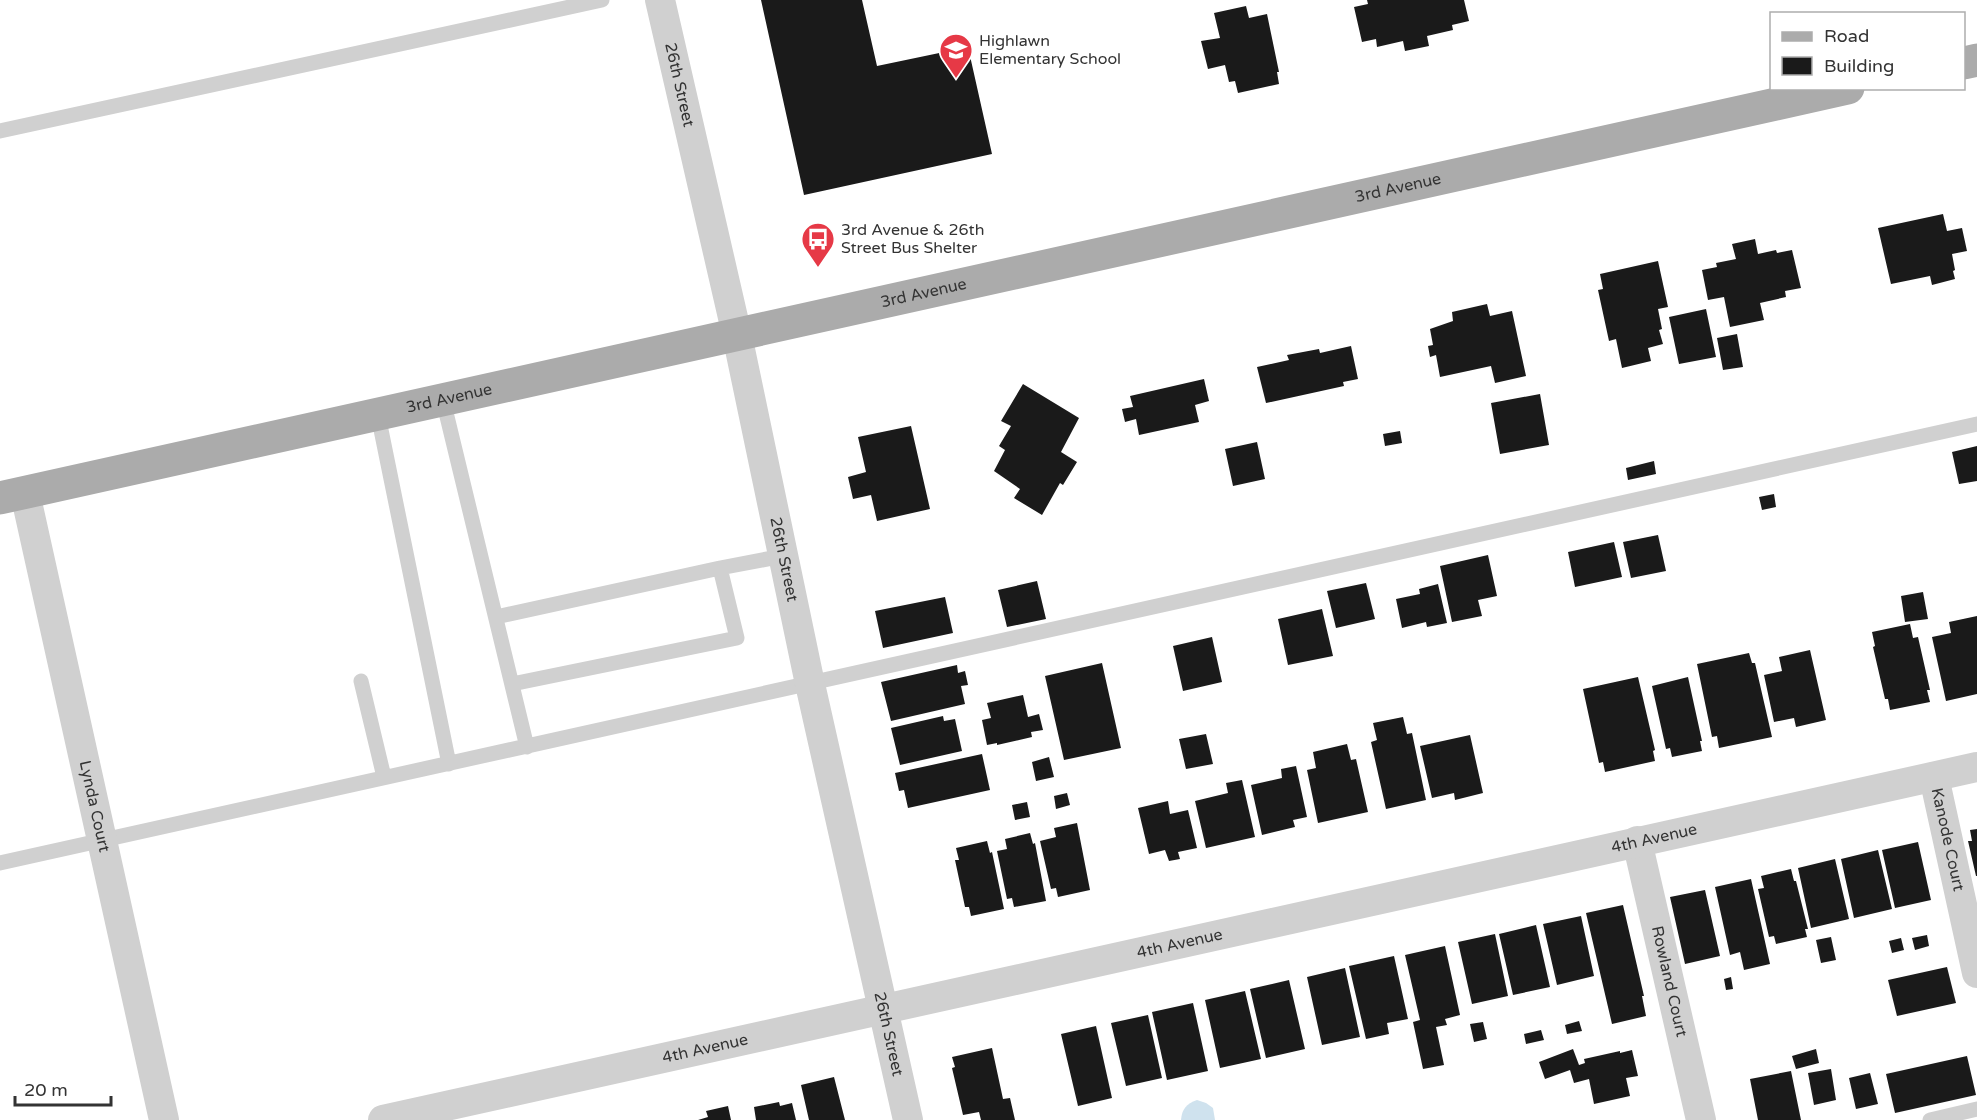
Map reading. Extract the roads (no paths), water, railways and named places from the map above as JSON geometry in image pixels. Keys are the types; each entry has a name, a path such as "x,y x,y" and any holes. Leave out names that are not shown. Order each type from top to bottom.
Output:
{"main road":[{"name":"3rd Avenue","path":"13,496 1839,90"}],"street":[{"name":"26th Street","path":"660,0 737,335 810,684 908,1120"},
{"name":"Lynda Court","path":"13,496 102,841 164,1120"},
{"name":"4th Avenue","path":"383,1120 1977,767"},
{"name":"Kanode Court","path":"1934,777 1976,960"},
{"name":"Rowland Court","path":"1637,841 1701,1120"}],"lane":[{"path":"0,131 602,0"},
{"path":"443,400 527,747"},
{"path":"378,415 449,764"},
{"path":"0,863 1977,424"},
{"path":"496,617 783,556"},
{"path":"512,684 737,638 720,568"},
{"path":"361,681 384,777"},
{"path":"1930,1120 1977,1109"}],"water":[{"path":"1197,1100 1213,1108 1215,1120 1181,1120 1185,1107"}],"place":[{"name":"Highlawn Elementary School","path":"956,79"},
{"name":"3rd Avenue & 26th Street Bus Shelter","path":"818,268"}]}
